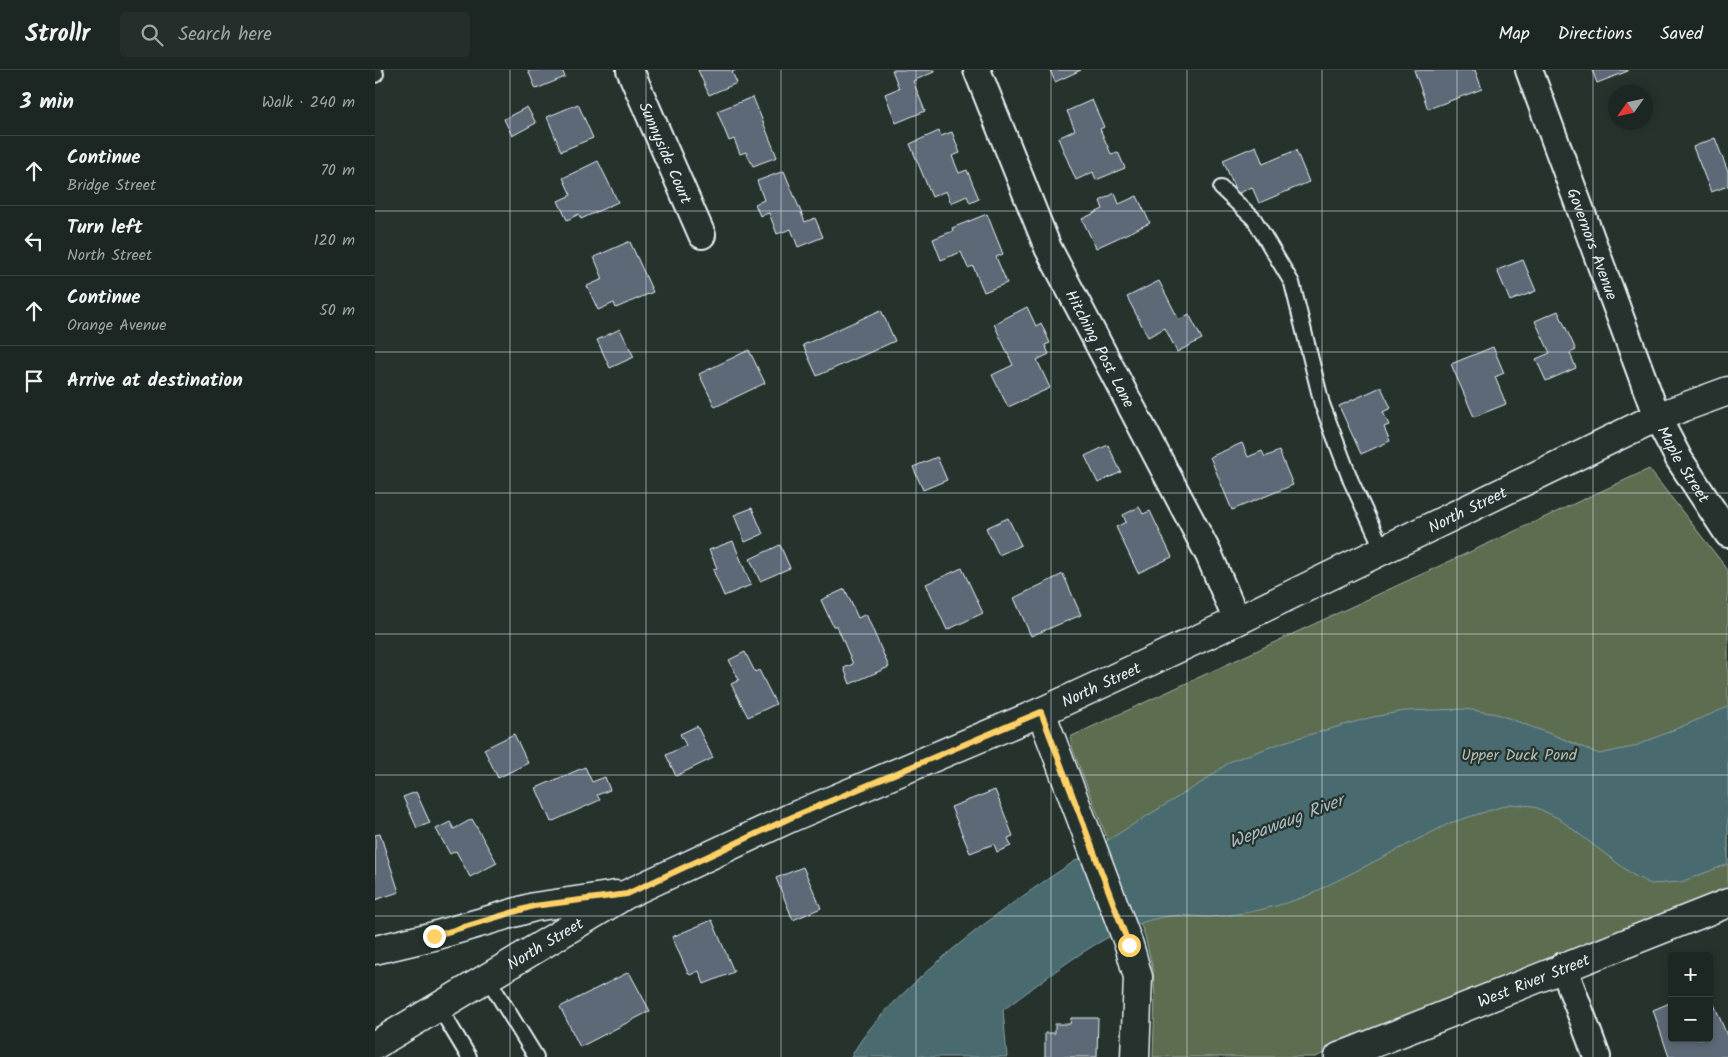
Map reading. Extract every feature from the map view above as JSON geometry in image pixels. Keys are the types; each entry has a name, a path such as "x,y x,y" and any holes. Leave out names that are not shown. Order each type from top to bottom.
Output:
{"main road":[{"name":"North Street","path":"375,1045 627,894 790,818 1041,712 1237,621 1657,417 1728,391"},
{"path":"1041,712 1129,945 1138,977 1135,1057"},
{"path":"375,950 434,936 534,906 627,894"},
{"name":"West River Street","path":"1339,1057 1563,966 1728,903"}],"street":[{"name":"Sunnyside Court","path":"630,70 703,235"},
{"name":"Hitching Post Lane","path":"977,70 1048,248 1209,555 1237,621"},
{"name":"Governors Avenue","path":"1529,70 1657,417"},
{"name":"Maple Street","path":"1657,417 1679,459 1728,534"},
{"path":"1563,966 1597,1057"}],"lane":[{"path":"1221,188 1255,219 1292,283 1322,404 1351,481 1383,550"},
{"path":"487,977 536,1057"},
{"path":"439,1007 469,1057"}],"green space":[{"name":"Upper Duck Pond","path":"1649,469 1728,570 1728,891 1315,1057 1153,1057 1155,996 1153,970 1145,936 1073,750 1070,737"}],"water":[{"name":"Wepawaug River","path":"1728,707 1728,864 1681,882 1651,884 1633,875 1558,818 1533,806 1510,804 1450,823 1309,895 1273,907 1209,917 1176,915 1149,920 1126,928 1104,939 1061,967 1003,1010 1007,1057 926,1057 920,1055 918,1057 851,1057 877,1020 909,988 978,929 1051,877 1204,781 1231,761 1287,741 1369,718 1404,711 1465,709 1497,714 1599,754 1633,747"}],"building":[{"path":"528,70 562,70 565,77 536,89"},
{"path":"698,70 736,70 732,72 737,83 709,95"},
{"path":"892,70 934,70 934,72 913,81 925,111 896,123 885,94 899,88"},
{"path":"1050,70 1081,70 1055,82"},
{"path":"1414,70 1475,70 1482,89 1428,109"},
{"path":"1592,70 1628,70 1628,71 1597,83"},
{"path":"753,97 777,157 753,166 746,152 740,154 734,139 729,141 717,111"},
{"path":"1092,100 1104,127 1100,129 1111,154 1118,152 1125,168 1096,180 1093,172 1076,180 1058,138 1075,130 1067,111"},
{"path":"578,104 593,138 561,151 547,117"},
{"path":"527,107 536,123 512,136 504,119"},
{"path":"939,131 941,136 952,132 960,153 952,156 959,173 967,170 979,199 970,203 967,196 951,203 946,191 932,197 910,144"},
{"path":"1715,138 1728,172 1728,186 1711,192 1693,147"},
{"path":"1256,146 1263,164 1296,150 1309,182 1259,203 1252,187 1237,194 1223,160"},
{"path":"598,161 618,202 581,219 579,214 567,220 558,201 571,195 563,178"},
{"path":"784,171 805,222 815,218 823,237 798,247 791,229 777,234 769,213 760,216 755,204 764,200 757,181"},
{"path":"1115,193 1119,204 1137,196 1150,223 1096,248 1082,219 1103,209 1100,201"},
{"path":"987,214 1003,254 996,257 1007,283 984,292 973,266 968,268 961,252 941,260 933,239 953,231 952,228"},
{"path":"630,242 653,292 616,308 614,303 598,310 587,286 603,279 594,257"},
{"path":"1523,260 1536,291 1510,301 1497,270"},
{"path":"1159,281 1179,320 1189,314 1202,339 1177,352 1165,328 1148,337 1127,297"},
{"path":"1027,307 1036,326 1041,323 1050,343 1045,345 1049,354 1037,360 1050,388 1008,407 992,375 1013,365 994,324"},
{"path":"881,310 895,341 817,376 803,345"},
{"path":"1558,311 1576,350 1570,353 1576,368 1546,381 1536,359 1550,353 1535,321"},
{"path":"620,329 634,357 610,368 597,340"},
{"path":"1493,347 1504,373 1495,377 1506,404 1474,417 1451,364"},
{"path":"749,350 765,383 715,407 699,374"},
{"path":"1381,387 1391,408 1383,412 1389,425 1384,427 1390,441 1361,454 1339,406"},
{"path":"1242,443 1248,457 1262,451 1265,457 1279,451 1293,485 1232,510 1210,457"},
{"path":"1108,445 1121,472 1098,483 1085,456"},
{"path":"937,457 947,480 923,490 913,467"},
{"path":"1139,507 1143,514 1150,511 1172,557 1138,573 1116,527 1126,522 1123,515"},
{"path":"752,508 763,534 745,542 734,515"},
{"path":"1008,518 1021,545 999,555 986,528"},
{"path":"733,541 751,585 724,596 713,570 717,568 709,550"},
{"path":"780,545 790,568 760,581 750,559"},
{"path":"962,568 983,613 947,630 926,584"},
{"path":"1063,574 1081,615 1031,636 1014,598"},
{"path":"845,589 858,618 866,614 889,667 850,684 844,668 853,664 837,626 833,626 821,600"},
{"path":"745,652 755,672 759,670 776,704 748,717 731,684 739,680 729,660"},
{"path":"697,726 713,758 676,776 666,755 686,745 680,734"},
{"path":"514,734 528,763 498,778 484,749"},
{"path":"585,767 592,782 605,777 610,790 597,795 600,800 551,822 536,788"},
{"path":"995,790 1013,836 1008,838 1011,846 997,852 994,844 970,853 951,807"},
{"path":"416,792 430,823 417,828 403,797"},
{"path":"472,819 497,863 470,877 456,851 450,854 436,829 450,822 454,829"},
{"path":"380,834 399,892 375,900 375,835"},
{"path":"803,867 821,908 793,920 776,878"},
{"path":"712,920 734,972 704,984 699,971 690,975 688,973 672,937"},
{"path":"629,972 650,1011 580,1047 560,1007"},
{"path":"1713,1002 1728,1038 1728,1057 1669,1057 1653,1010 1668,1004 1668,1042 1713,1042"},
{"path":"1071,1018 1098,1018 1097,1057 1045,1057 1045,1033 1055,1033 1055,1024 1070,1024"}],"route":[{"path":"434,936 534,906 627,894 790,818 1041,712 1129,945"}]}
